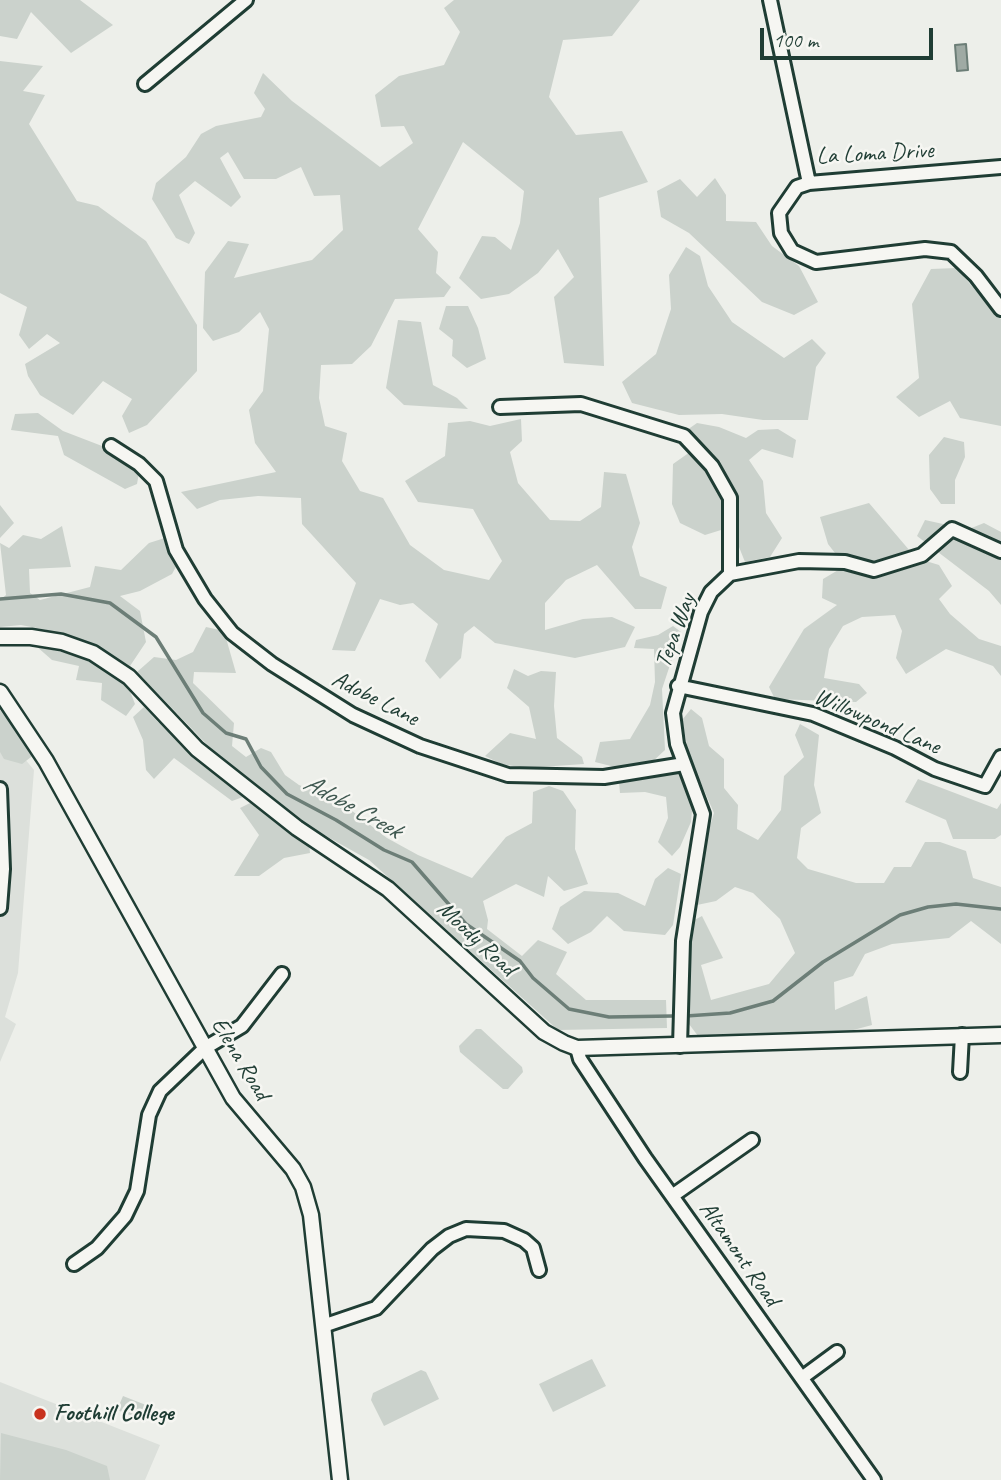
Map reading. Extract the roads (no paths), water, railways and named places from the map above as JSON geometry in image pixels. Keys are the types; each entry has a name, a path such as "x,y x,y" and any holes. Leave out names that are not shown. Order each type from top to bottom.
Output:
{"street":[{"path":"145,84 246,0"},
{"name":"La Loma Drive","path":"770,0 809,183 1001,167"},
{"path":"809,183 797,187 779,213 781,233 792,251 816,262 925,249 951,252 976,276 1001,309"},
{"path":"500,407 581,404 684,436 712,466 730,498 730,574 799,561 845,562 874,569 922,555 952,529 1001,551"},
{"name":"Adobe Lane","path":"111,446 139,464 156,481 176,550 205,599 232,633 272,664 353,715 420,746 508,775 604,777 684,764"},
{"name":"Tepa Way","path":"680,1046 683,941 703,814 684,764 673,713 678,686 701,612 711,592 730,574"},
{"path":"0,643 8,636"},
{"name":"Moody Road","path":"8,636 45,639 93,653 129,677 197,749 246,789 388,889 544,1032 577,1048 1001,1035"},
{"name":"Willowpond Lane","path":"678,686 813,714 895,748 935,769 985,786 1001,757"},
{"name":"Elena Road","path":"0,692 46,761 233,1098 293,1169 303,1187 311,1215 340,1480"},
{"path":"0,789 3,869 0,908"},
{"path":"74,1264 97,1248 125,1216 137,1191 149,1115 160,1091 205,1048 242,1026 282,974"},
{"path":"960,1072 962,1035"},
{"name":"Altamont Road","path":"577,1048 580,1059 672,1196 874,1480"},
{"path":"672,1196 752,1140"},
{"path":"323,1326 376,1308 432,1249 449,1236 466,1228 504,1231 524,1240 533,1248 539,1270"},
{"path":"803,1377 837,1352"}],"waterway":[{"name":"Adobe Creek","path":"0,599 61,594 110,603 156,637 203,713 226,733 246,739 261,767 287,794 384,850 412,862 466,924 520,961 533,978 569,1009 609,1017 673,1016"},
{"name":"Adobe Creek","path":"686,1016 730,1013 773,1001 823,962 900,915 928,907 956,904 1001,909"}],"place":[{"name":"Foothill College","path":"40,1414"}]}
